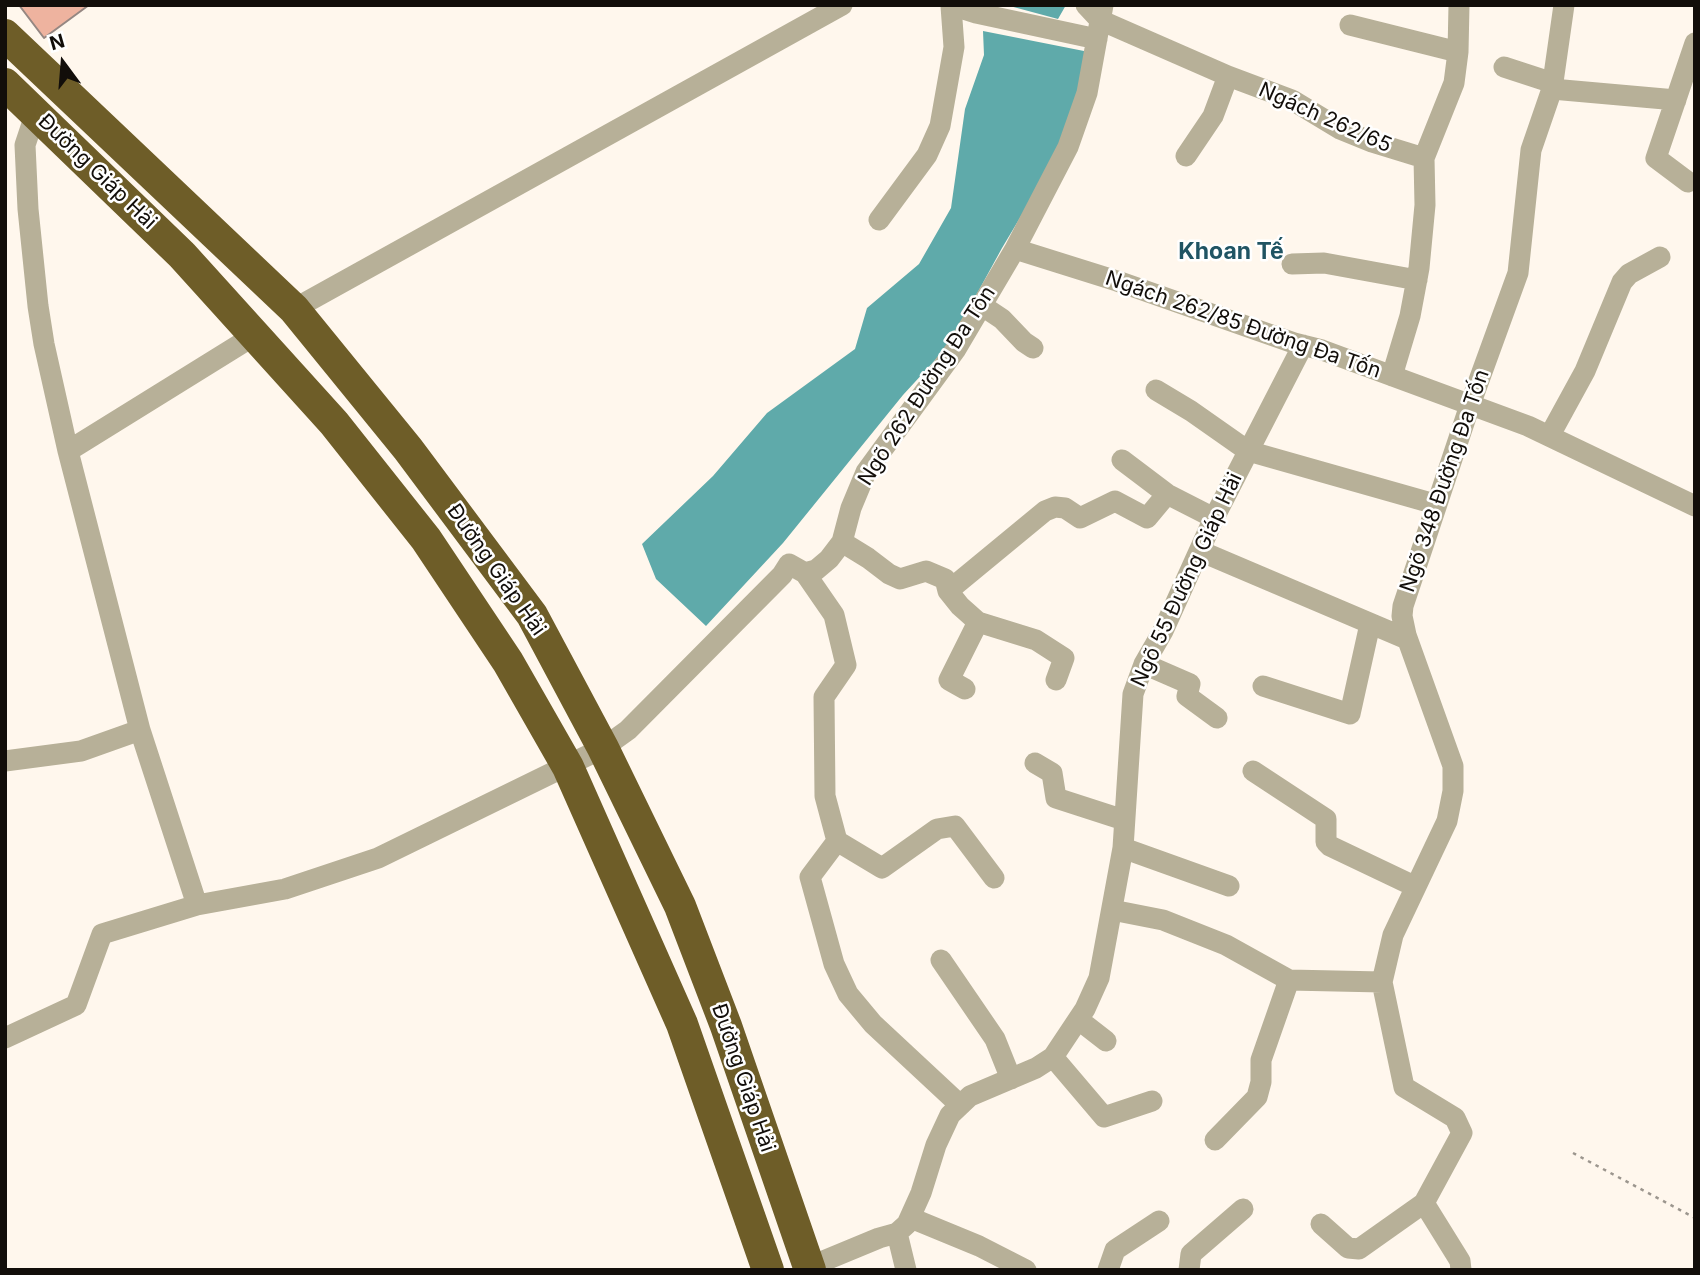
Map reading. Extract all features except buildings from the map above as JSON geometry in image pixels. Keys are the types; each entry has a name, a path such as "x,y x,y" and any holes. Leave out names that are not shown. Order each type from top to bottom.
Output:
{"highway":[{"name":"Đường Giáp Hải","path":"5,35 294,310 408,449 532,615 603,748 680,906 726,1026 809,1268"},
{"name":"Đường Giáp Hải","path":"5,83 182,254 334,423 426,540 508,662 568,767 682,1024 768,1270"},
{"path":"182,254 209,228"},
{"path":"334,423 364,397"},
{"path":"739,1193 778,1178"}],"street":[{"path":"294,310 842,5"},
{"path":"1392,376 1410,316 1417,280 1425,205 1424,158 1454,83 1459,5"},
{"name":"Ngõ 348 Đường Đa Tốn","path":"1424,1203 1462,1133 1455,1118 1404,1087 1382,982 1393,935 1447,821 1453,791 1453,766 1408,639 1402,616 1403,606 1469,405 1518,273 1531,150 1552,86 1564,5"},
{"path":"879,220 927,155 940,126 954,47 951,6"},
{"name":"Ngách 262/65","path":"951,6 1097,18 1228,76 1292,100 1324,121 1350,133 1424,158"},
{"name":"Ngõ 262 Đường Đa Tôn","path":"603,748 628,730 782,575 789,564 805,573 816,570 842,542 851,508 866,472 956,349 1015,249 1068,147 1087,93 1097,18"},
{"path":"1350,25 1458,52"},
{"path":"1688,182 1656,158 1695,43"},
{"path":"1504,67 1552,86 1676,100"},
{"path":"1186,156 1213,116 1228,76"},
{"path":"36,112 25,145 28,209 38,306 68,451 140,730 197,905"},
{"name":"Ngách 262/85 Đường Đa Tốn","path":"1015,249 1303,345 1550,435 1695,506"},
{"path":"1550,435 1585,371 1622,282 1629,274 1660,257"},
{"path":"1292,264 1324,263 1417,280"},
{"path":"981,305 1002,319 1033,348"},
{"path":"68,451 255,335"},
{"name":"Ngõ 55 Đường Giáp Hải","path":"904,1226 950,1115 970,1096 1053,1057 1079,1020 1100,978 1123,848 1133,694 1144,664 1163,631 1214,517 1303,345"},
{"path":"1156,390 1248,451 1435,505"},
{"path":"1122,460 1167,494 1214,517"},
{"path":"948,591 1045,511 1055,507 1065,508 1080,518 1115,501 1147,518 1167,494"},
{"path":"842,542 900,579 926,571 944,579 948,591 978,622 1036,640 1064,658 1056,680"},
{"path":"1200,551 1408,639"},
{"path":"805,573 834,615 846,665 824,697 825,796 837,841 882,869 937,829 955,826 994,878"},
{"path":"965,690 949,680 978,622"},
{"path":"1263,686 1350,714 1370,624"},
{"path":"1144,664 1190,684 1187,696 1217,718"},
{"path":"5,761 81,751 140,730"},
{"path":"5,1038 76,1005 102,934 197,905 285,889 378,858 603,748"},
{"path":"1035,763 1052,774 1056,798 1125,820"},
{"path":"1253,771 1326,819 1326,842 1330,846 1414,886"},
{"path":"837,841 810,877 834,964 848,994 873,1024 960,1105"},
{"path":"1123,848 1229,886"},
{"path":"1112,910 1163,920 1226,945 1289,980 1382,982"},
{"path":"941,960 995,1039 1011,1079"},
{"path":"1215,1140 1257,1097 1261,1082 1261,1060 1289,980"},
{"path":"1079,1020 1106,1041"},
{"path":"1053,1057 1104,1117 1152,1101"},
{"path":"1321,1224 1348,1248 1359,1249 1424,1203 1460,1261 1461,1270"},
{"path":"1189,1270 1191,1254 1243,1209"},
{"path":"1108,1270 1115,1250 1159,1221"},
{"path":"809,1268 904,1226 979,1246 1026,1270"},
{"path":"904,1226 906,1270"}],"path":[{"path":"1573,1153 1695,1218"}],"water":[{"path":"1006,5 1066,5 1058,19"},
{"path":"983,31 1089,52 1067,139 1002,248 949,345 903,395 783,543 706,626 656,579 642,544 713,476 767,413 855,349 867,308 919,264 951,208 965,109 984,55"}],"district":[{"name":"Khoan Tế","path":"1231,252"}]}
